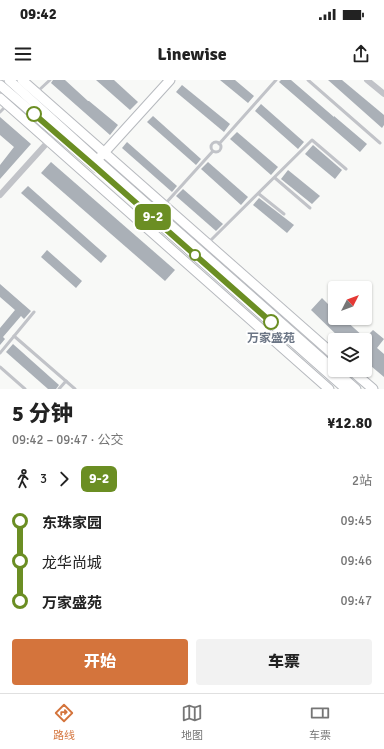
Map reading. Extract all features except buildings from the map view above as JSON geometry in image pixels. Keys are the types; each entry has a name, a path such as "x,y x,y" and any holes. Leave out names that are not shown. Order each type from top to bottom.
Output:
{"street":[{"path":"8,80 20,83 36,93 328,350"},
{"path":"95,162 170,80"},
{"path":"367,80 384,94"},
{"path":"20,83 95,162 346,389"},
{"path":"0,85 56,133 95,162 157,213 356,389"},
{"path":"0,98 329,389"},
{"path":"0,195 56,133"},
{"path":"359,377 373,389"}],"lane":[{"path":"36,93 50,80"},
{"path":"219,144 276,80"},
{"path":"308,80 380,143"},
{"path":"0,112 7,104"},
{"path":"207,243 259,194 312,140 346,169"},
{"path":"213,151 211,149 212,144 219,144"},
{"path":"157,213 213,151 216,152 220,150 219,144"},
{"path":"275,178 310,208"},
{"path":"259,194 284,214"},
{"path":"0,353 34,312"},
{"path":"14,336 75,389"},
{"path":"0,367 25,389"},
{"path":"60,389 66,381"}],"bus line":[{"name":"9-2","path":"34,114 271,322"}],"place":[{"name":"万家盛苑","path":"271,322"}]}
